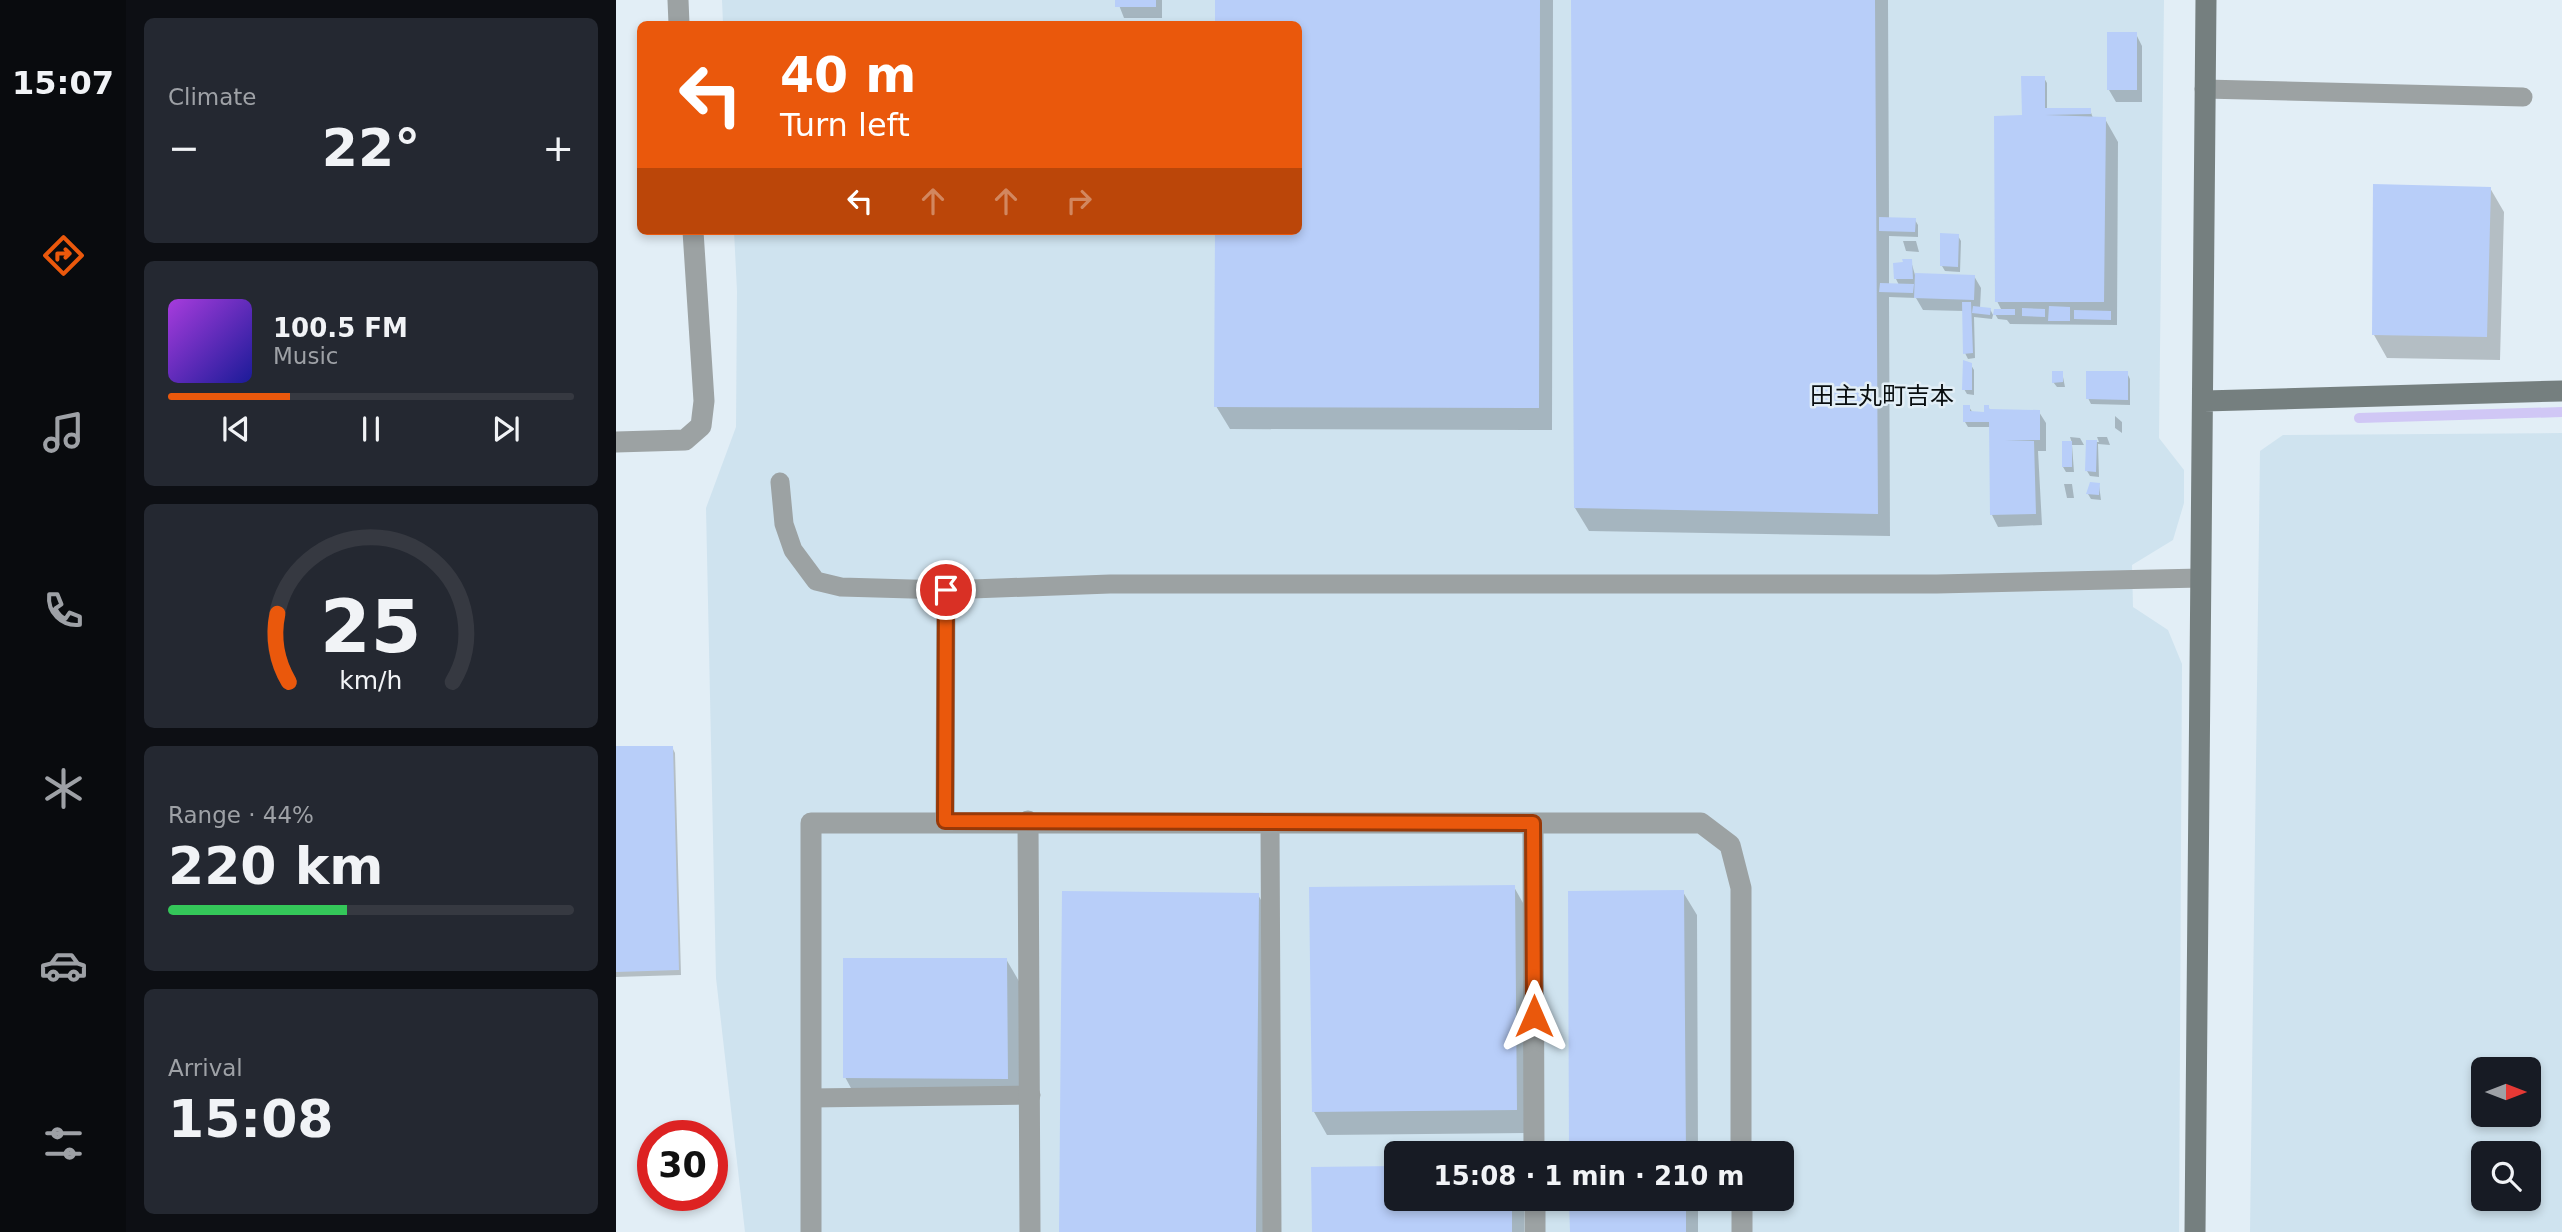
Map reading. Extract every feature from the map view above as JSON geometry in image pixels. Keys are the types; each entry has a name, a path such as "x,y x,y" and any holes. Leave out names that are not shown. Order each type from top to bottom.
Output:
{"street":[{"path":"678,0 679,21"},
{"path":"2195,1232 2206,0"},
{"path":"616,442 685,440 701,426 704,401 693,235"},
{"path":"2204,401 2562,391"},
{"path":"1028,821 1030,1232"},
{"path":"811,1232 811,823 1701,823 1730,845 1741,888 1741,1141"},
{"path":"1533,823 1534,1141"},
{"path":"1535,1211 1535,1232"},
{"path":"1742,1211 1742,1232"}],"lane":[{"path":"2204,89 2523,97"},
{"path":"780,482 784,524 793,550 816,581 841,587 946,590 1110,584 1937,584 2201,578"},
{"path":"945,821 946,590"},
{"path":"1270,824 1272,1232"},
{"path":"811,1098 1031,1095"}],"shaded area":[{"path":"722,0 2164,0 2159,438 2184,470 2184,503 2173,540 2132,565 2133,607 2168,630 2182,664 2179,1232 745,1232 716,978 706,508 736,427 737,291 734,235 1302,235 1302,21 723,21"},
{"path":"2562,433 2562,1232 2250,1232 2260,451 2283,435"}],"building":[{"path":"1115,0 1156,0 1156,7 1115,7"},
{"path":"1215,0 1540,0 1539,408 1214,407 1215,235 1302,235 1302,21 1215,21"},
{"path":"1571,0 1875,0 1878,514 1574,508"},
{"path":"2107,32 2137,32 2137,90 2107,90"},
{"path":"2021,76 2045,76 2045,108 2091,108 2091,114 2045,115 2106,117 2104,302 1995,302 1994,116 2022,115"},
{"path":"2373,184 2491,187 2487,337 2372,335"},
{"path":"1879,217 1916,218 1915,232 1879,231"},
{"path":"1940,233 1959,234 1958,267 1940,266"},
{"path":"1902,259 1912,259 1913,279 1894,279 1893,263 1903,262"},
{"path":"1915,273 1975,275 1974,300 1914,298"},
{"path":"1880,283 1914,284 1913,293 1879,292"},
{"path":"1962,302 1971,302 1973,353 1963,354"},
{"path":"1973,306 1991,308 1990,315 1972,313"},
{"path":"2049,306 2070,307 2070,321 2048,321"},
{"path":"2022,308 2045,309 2045,317 2022,316"},
{"path":"1994,309 2015,309 2015,315 1993,315"},
{"path":"2074,310 2111,311 2111,320 2074,319"},
{"path":"1963,360 1972,363 1972,390 1962,390"},
{"path":"2052,371 2063,371 2063,382 2052,383"},
{"path":"2086,371 2128,371 2128,400 2086,399"},
{"path":"1963,405 1970,405 1970,411 1984,412 1984,405 1989,405 1989,409 2040,410 2040,440 2005,440 2034,441 2036,514 1990,515 1989,422 1963,422"},
{"path":"2086,440 2097,440 2096,472 2085,471"},
{"path":"2062,441 2072,441 2072,467 2062,467"},
{"path":"2090,482 2100,483 2099,495 2086,494"},
{"path":"616,746 673,746 679,970 616,972"},
{"path":"1515,885 1517,1110 1312,1112 1309,887"},
{"path":"1684,890 1686,1141 1569,1141 1568,891"},
{"path":"1062,891 1259,893 1256,1232 1059,1232"},
{"path":"843,958 1007,958 1008,1079 843,1078"},
{"path":"1384,1166 1384,1211 1512,1211 1512,1232 1312,1232 1311,1167"},
{"path":"1569,1211 1686,1211 1686,1232 1570,1232"}],"waterway":[{"path":"2359,418 2562,412"}],"district":[{"name":"田主丸町吉本","path":"1882,396"}],"route":[{"path":"946,590 945,821 1533,823 1534,1016"}]}
